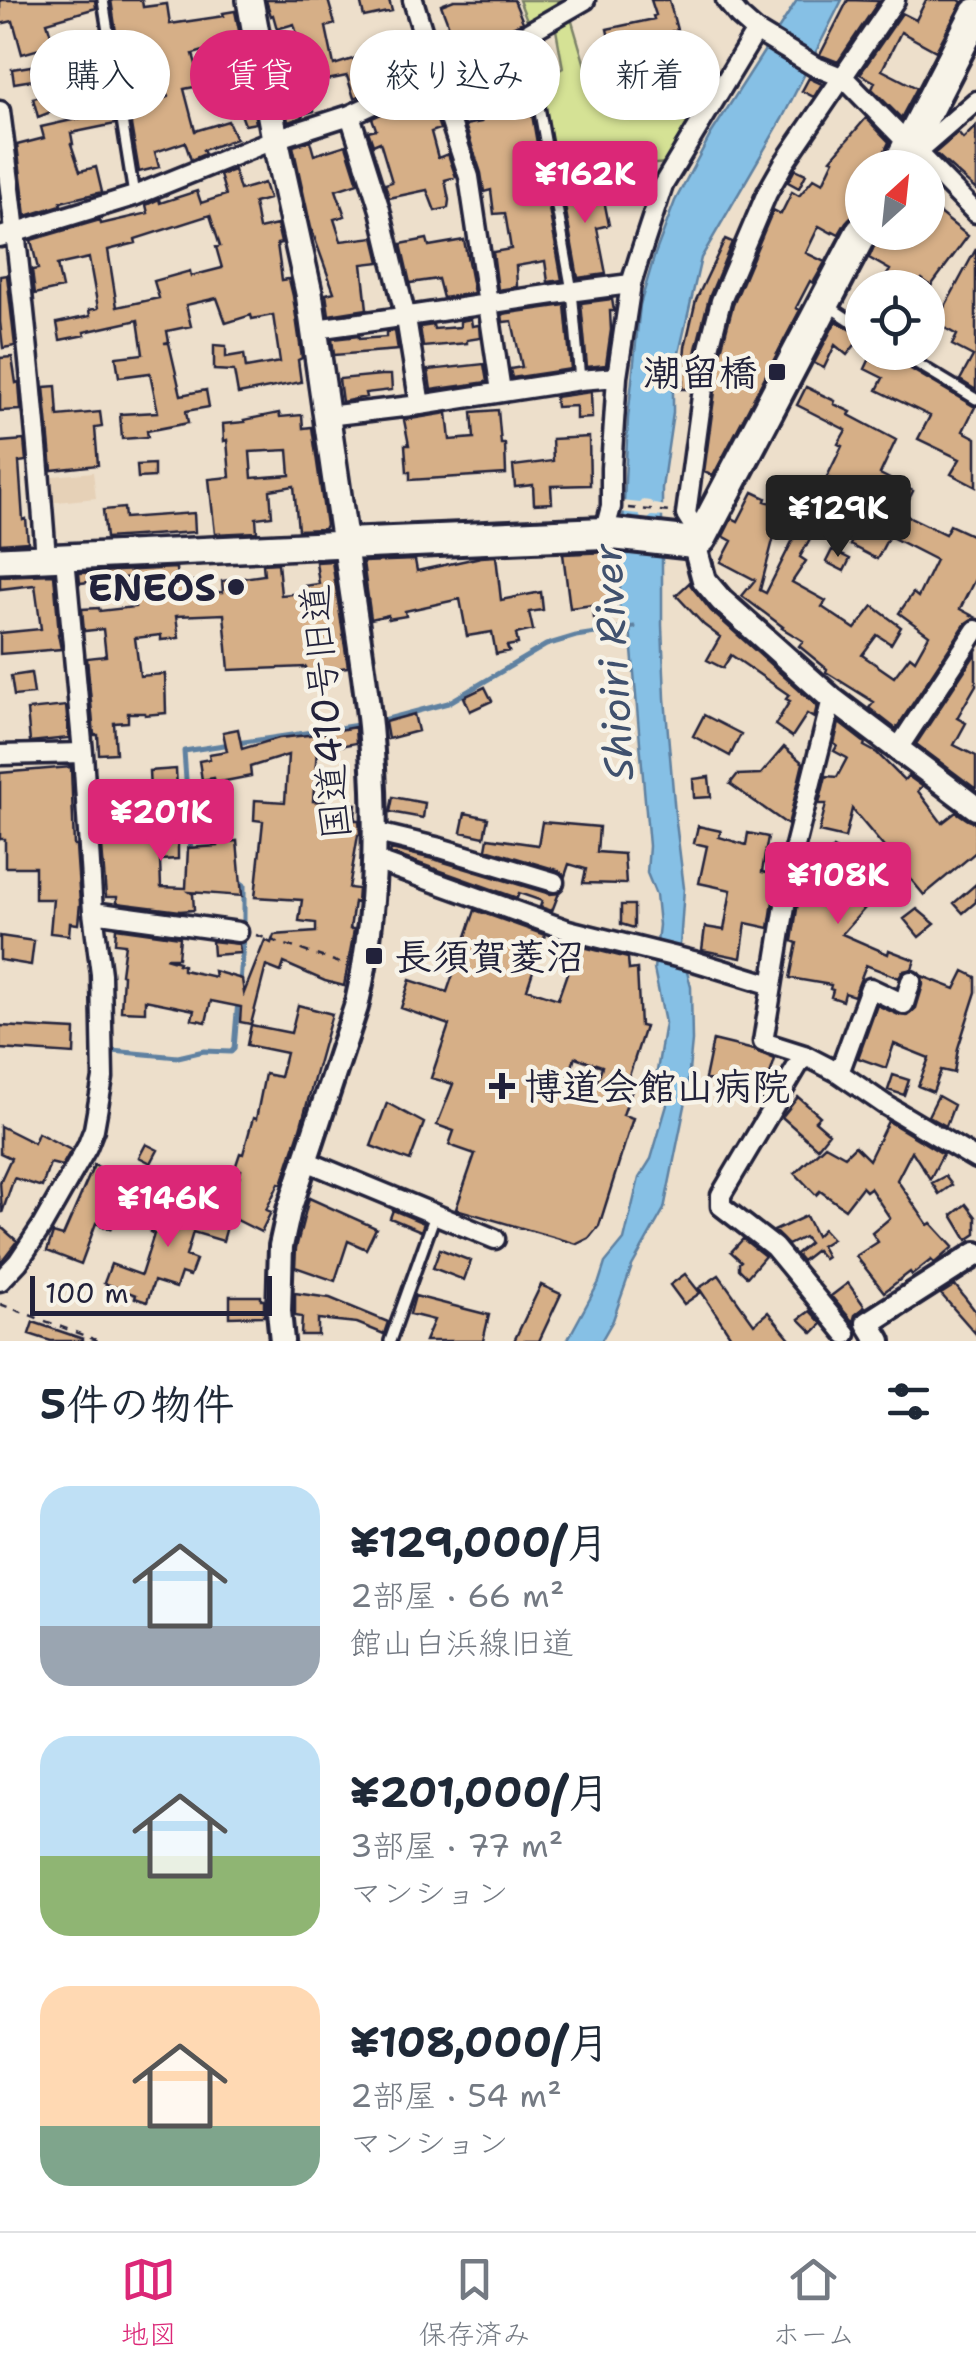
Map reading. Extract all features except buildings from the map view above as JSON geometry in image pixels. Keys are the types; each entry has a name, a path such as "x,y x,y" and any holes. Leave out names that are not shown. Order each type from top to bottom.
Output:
{"highway":[{"path":"909,150 976,14"},
{"path":"345,544 614,525 685,533 722,496 852,250"}],"main road":[{"path":"0,560 345,544 314,328 250,0"}],"street":[{"path":"413,0 422,30"},
{"path":"533,30 585,0"},
{"path":"726,0 762,34 814,66 844,78 903,150"},
{"path":"895,0 767,192 721,300 708,352 685,533 710,590 832,700 976,808"},
{"path":"614,525 611,468 617,377 631,284 663,185 762,34"},
{"path":"913,150 976,101"},
{"path":"0,111 8,235 83,753 101,974 103,1078 87,1147 42,1226 0,1281"},
{"path":"8,235 134,196 275,138 350,115"},
{"path":"352,120 380,210 406,318 420,405"},
{"path":"450,120 469,178 501,391"},
{"path":"945,187 976,213"},
{"path":"314,328 631,284"},
{"path":"327,416 617,377"},
{"name":"国道410号旧道","path":"282,1341 281,1246 289,1210 356,1006 364,971 373,860 369,723 345,544"},
{"path":"897,750 975,634"},
{"path":"832,700 801,818 763,1042 839,1073 976,1159"},
{"path":"0,755 83,753"},
{"path":"373,832 554,882"},
{"path":"373,860 568,930 772,985"},
{"path":"93,912 243,932"},
{"path":"839,1073 870,988 904,1004 910,981"},
{"path":"804,1056 721,1195 721,1206 774,1247 857,1335 976,1254"},
{"path":"306,1161 495,1238"}],"lane":[{"path":"102,0 134,196"},
{"path":"541,120 572,291 580,380"},
{"path":"824,302 845,316"},
{"path":"927,370 976,400"},
{"path":"390,1341 435,1215"}],"path":[{"path":"614,525 685,533"},
{"path":"243,932 364,971"},
{"path":"0,1304 99,1341"}],"shaded area":[{"path":"93,472 96,498 47,503 44,477"}],"green space":[{"path":"519,0 572,0 529,25"},
{"path":"571,18 580,48 580,120 689,120 667,163 596,169 557,178 548,120 560,120 563,68 560,30 556,30 555,24"}],"water":[{"path":"797,0 842,0 782,119 701,258 673,379 673,413 662,488 662,625 665,698 684,888 680,946 691,987 692,1041 686,1101 664,1209 632,1266 613,1320 601,1341 567,1341 605,1263 624,1240 639,1178 651,1159 667,1105 655,1083 665,1023 654,969 659,925 656,895 647,873 649,846 630,627 619,609 628,418 640,305 655,254 675,201 720,120"}],"pier":[{"path":"643,500 667,506 667,517 648,519 620,512 621,501"}],"waterway":[{"name":"Shioiri River","path":"376,722 448,703 546,645 634,627"},
{"path":"191,852 184,751 365,724"},
{"path":"236,879 244,885 240,984"},
{"path":"112,1051 178,1057 204,1051 231,1052 238,1000"}],"place":[{"name":"潮留橋","path":"777,372"},
{"name":"ENEOS","path":"236,587"},
{"name":"長須賀菱沼","path":"374,956"},
{"name":"博道会館山病院","path":"502,1086"}]}
